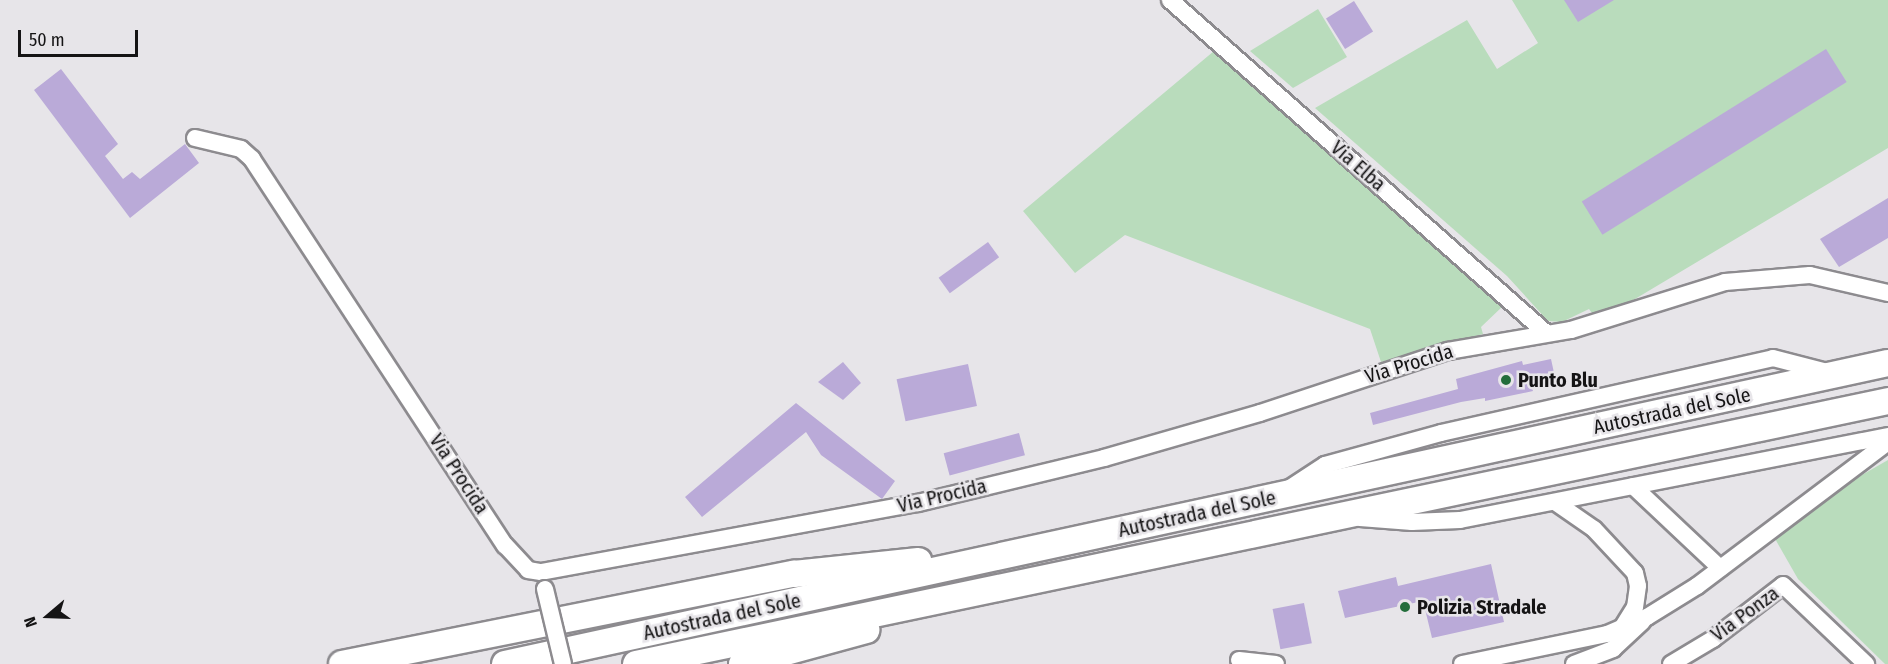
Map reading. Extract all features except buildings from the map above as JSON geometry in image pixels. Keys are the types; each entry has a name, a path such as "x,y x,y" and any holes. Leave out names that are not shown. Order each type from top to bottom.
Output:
{"highway":[{"name":"Autostrada del Sole","path":"505,664 1845,373 1888,361"},
{"name":"Autostrada del Sole","path":"636,664 1888,401"},
{"path":"342,664 794,574 901,561 1005,556"},
{"path":"742,664 811,648 1012,585"}],"street":[{"name":"Via Elba","path":"1170,0 1545,332"},
{"name":"Via Procida","path":"195,138 241,149 252,159 505,545 528,570 541,572 918,503 1127,451 1448,351 1580,327 1725,282 1810,275 1888,293"},
{"path":"1344,516 1412,522 1460,520 1888,436"},
{"path":"1574,664 1613,649 1647,617 1720,568 1888,442"},
{"path":"1633,486 1720,568"},
{"path":"1555,502 1594,530 1635,573 1638,586 1635,607 1623,626"},
{"path":"541,572 562,664"},
{"name":"Via Ponza","path":"1671,664 1713,639 1783,585 1866,664"},
{"path":"1462,664 1607,634 1647,617"},
{"path":"1239,660 1276,664"}],"green space":[{"path":"1512,0 1888,0 1888,148 1635,299 1595,317 1589,309 1562,322 1548,321 1507,276 1315,108 1467,20 1497,69 1538,43"},
{"path":"1318,9 1347,57 1293,88 1250,51"},
{"path":"1214,51 1503,306 1481,327 1483,334 1381,362 1370,329 1125,235 1075,273 1023,211"},
{"path":"1888,460 1888,664 1885,664 1798,579 1774,537 1827,495"},
{"path":"652,613 418,664 395,664"}],"place":[{"name":"Punto Blu","path":"1506,380"},
{"name":"Polizia Stradale","path":"1405,607"}]}
